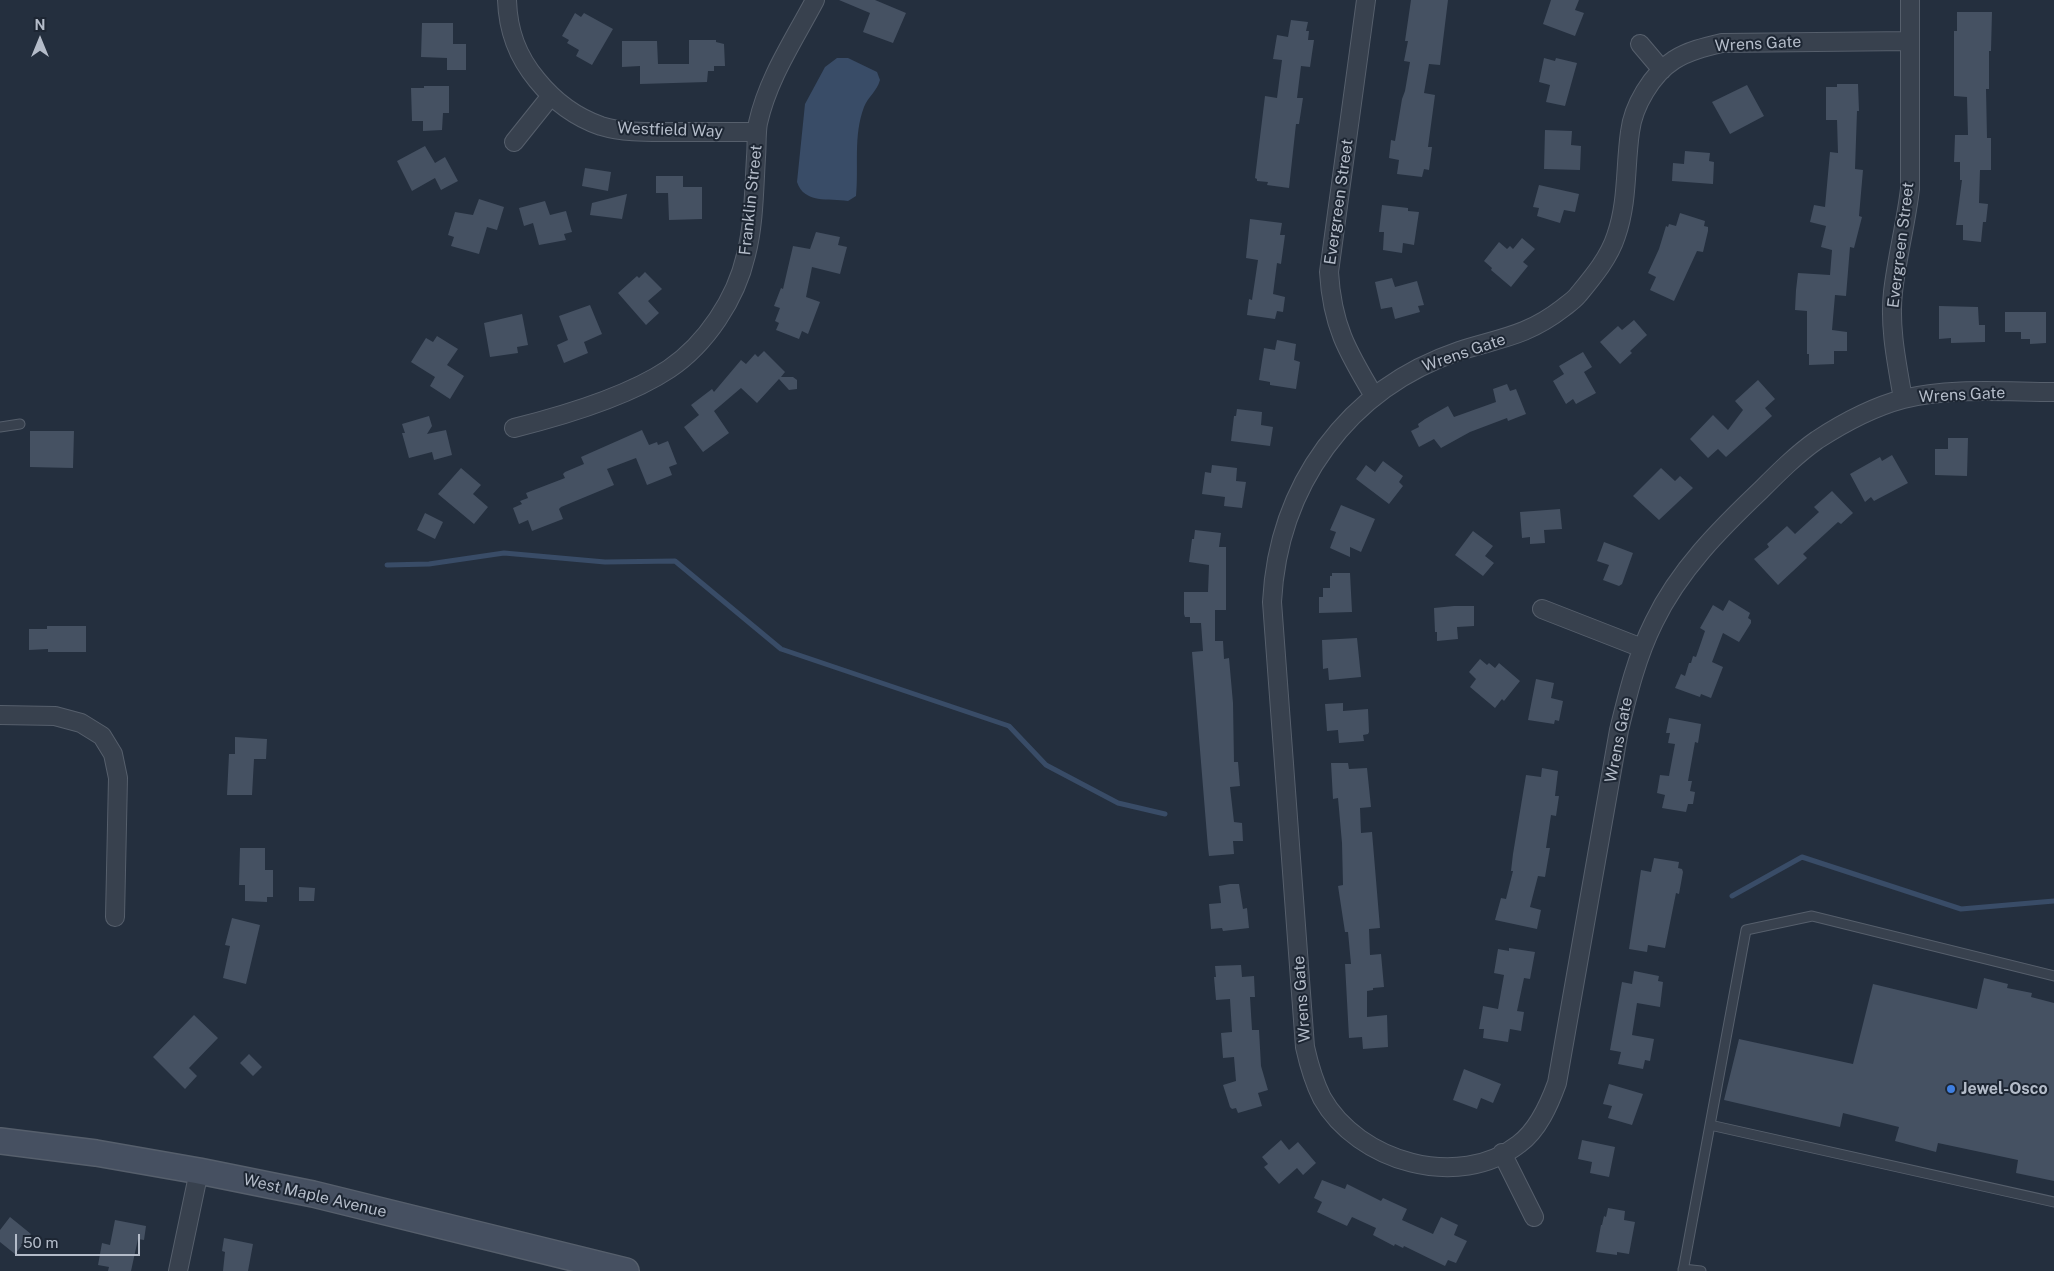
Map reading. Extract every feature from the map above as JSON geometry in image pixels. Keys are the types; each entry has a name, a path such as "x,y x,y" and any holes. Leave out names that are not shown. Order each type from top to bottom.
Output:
{"main road":[{"name":"West Maple Avenue","path":"0,1141 200,1171 313,1194 626,1271"}],"street":[{"name":"Westfield Way","path":"507,0 507,20 515,48 530,72 550,97 577,115 602,126 626,130 757,132"},
{"name":"Franklin Street","path":"514,428 560,416 633,388 669,369 694,347 716,323 736,288 746,255 753,205 757,132 767,94 778,67 815,0"},
{"name":"Evergreen Street","path":"1366,0 1329,272 1331,297 1338,328 1348,353 1374,396"},
{"name":"Evergreen Street","path":"1903,399 1892,312 1893,291 1907,217 1910,189 1910,0"},
{"name":"Wrens Gate","path":"1910,41 1722,42 1695,50 1673,60 1653,79 1637,106 1630,130 1625,202 1616,238 1599,268 1576,298 1547,320 1518,334 1459,351 1426,365 1374,396 1346,422 1304,482 1286,522 1274,578 1272,602 1305,1047 1311,1072 1323,1099 1340,1122 1360,1138 1388,1155 1423,1166 1450,1168 1484,1163 1519,1144 1534,1127 1549,1104 1557,1083 1620,730 1642,648 1665,601 1689,567 1720,529 1780,471 1817,440 1876,408 1903,399 1942,393 2054,392"},
{"path":"1640,44 1662,70"},
{"path":"514,142 550,97"},
{"path":"1542,609 1642,648"},
{"path":"0,715 55,716 81,723 102,736 114,754 118,778 115,917"},
{"path":"1502,1154 1534,1217"},
{"path":"178,1271 200,1171"}],"lane":[{"path":"0,427 20,424"},
{"path":"1700,1271 1683,1270 1746,930 1812,916 2054,976"},
{"path":"1710,1125 2054,1202"}],"water":[{"path":"837,58 848,58 877,72 880,80 864,107 861,118 857,140 856,196 848,201 811,197 800,189 797,182 805,104 825,67"}],"building":[{"path":"839,0 875,0 906,13 893,43 863,32 870,13"},
{"path":"1411,0 1448,0 1440,65 1429,64 1424,93 1435,95 1428,147 1432,147 1429,170 1424,169 1422,177 1397,174 1399,160 1389,158 1391,140 1395,141 1410,62 1404,61 1408,41 1405,41"},
{"path":"1551,0 1579,0 1575,10 1584,13 1575,36 1543,24"},
{"path":"1957,12 1992,12 1989,89 1986,89 1987,138 1991,138 1991,170 1980,170 1979,203 1988,204 1986,222 1983,222 1981,242 1963,240 1963,225 1956,225 1962,180 1960,180 1960,162 1954,162 1955,135 1968,135 1967,97 1954,96 1954,31 1957,31"},
{"path":"575,13 581,17 584,13 613,29 592,65 576,56 579,50 567,43 569,40 562,36"},
{"path":"1291,20 1308,22 1306,31 1309,31 1308,40 1314,40 1310,67 1301,66 1297,98 1303,98 1299,124 1296,124 1289,188 1267,185 1268,182 1257,181 1255,178 1265,96 1277,98 1282,60 1273,59 1277,35 1288,37"},
{"path":"422,23 453,23 453,44 466,44 466,70 447,70 447,58 421,57"},
{"path":"689,40 716,40 716,42 724,44 725,66 714,66 714,71 708,71 707,82 640,84 640,66 622,67 622,41 657,41 658,64 689,64"},
{"path":"1544,58 1555,61 1556,58 1577,63 1565,106 1546,102 1550,85 1539,82"},
{"path":"1837,84 1858,84 1859,111 1857,111 1855,169 1863,170 1859,216 1862,217 1854,248 1850,247 1846,296 1835,295 1832,330 1847,332 1847,351 1834,351 1834,364 1809,365 1809,354 1807,354 1807,311 1795,310 1796,290 1798,273 1830,275 1832,250 1821,247 1826,226 1810,222 1814,205 1825,207 1830,152 1838,153 1837,120 1826,120 1826,87 1837,87"},
{"path":"1747,85 1764,116 1730,134 1712,102"},
{"path":"424,86 449,86 449,113 443,113 442,130 423,131 423,121 412,121 411,88 424,88"},
{"path":"1545,130 1572,131 1571,145 1581,146 1580,170 1544,169"},
{"path":"425,146 435,163 445,157 458,181 441,190 435,178 412,191 397,161"},
{"path":"1685,151 1710,153 1709,161 1714,162 1713,184 1672,181 1673,163 1684,164"},
{"path":"585,168 611,172 608,191 582,186"},
{"path":"656,176 683,176 683,187 702,187 702,219 669,220 668,193 656,193"},
{"path":"1539,185 1579,194 1575,212 1564,210 1560,223 1537,216 1539,208 1533,207"},
{"path":"627,194 622,219 590,215 592,203"},
{"path":"479,199 504,207 497,230 487,227 479,254 451,246 454,237 448,235 455,212 473,215"},
{"path":"545,201 550,215 566,211 572,232 564,234 566,240 539,245 533,223 524,226 519,208"},
{"path":"1382,205 1408,208 1408,211 1419,212 1414,245 1403,243 1402,253 1383,250 1384,232 1379,232"},
{"path":"1680,213 1705,221 1704,226 1708,227 1708,231 1703,252 1697,251 1674,301 1650,290 1656,277 1648,273 1659,249 1666,226 1668,227 1669,224 1676,226"},
{"path":"1250,219 1282,223 1280,235 1285,235 1281,264 1277,263 1273,294 1285,297 1283,312 1277,311 1275,319 1247,315 1249,299 1252,300 1258,260 1246,258"},
{"path":"816,232 840,237 838,245 847,247 840,274 812,267 806,297 820,302 808,334 802,331 799,339 776,330 779,323 775,321 780,308 774,306 781,288 783,289 793,246 810,249"},
{"path":"1522,238 1535,249 1523,262 1528,266 1511,287 1491,270 1492,268 1484,261 1499,242 1507,249 1510,246 1513,249"},
{"path":"645,272 662,289 648,301 659,313 646,325 618,293 637,276 639,278"},
{"path":"1392,278 1395,287 1417,281 1424,305 1418,306 1420,312 1395,319 1392,307 1381,309 1375,282"},
{"path":"590,305 602,334 584,342 588,353 564,363 557,345 568,340 559,316"},
{"path":"1939,306 1978,307 1979,325 1985,325 1985,342 1951,343 1951,338 1939,339"},
{"path":"2005,312 2046,312 2046,343 2030,344 2030,339 2021,339 2021,332 2005,332"},
{"path":"522,314 528,345 517,347 518,353 490,357 484,323"},
{"path":"1634,320 1647,335 1630,351 1632,353 1620,364 1600,342 1618,326 1622,330"},
{"path":"437,336 458,349 447,365 464,376 450,399 430,386 435,377 411,362 426,338 433,342"},
{"path":"1277,340 1296,344 1294,360 1300,362 1296,389 1270,385 1270,382 1259,380 1264,348 1275,350"},
{"path":"764,351 785,372 781,377 793,377 797,380 797,389 789,390 779,379 757,403 741,388 714,411 729,433 703,452 684,427 699,415 691,405 712,389 714,392 741,360 746,364 755,354 758,357"},
{"path":"1583,352 1592,367 1584,372 1596,393 1576,404 1573,399 1566,404 1553,381 1564,374 1559,366"},
{"path":"1758,380 1775,399 1765,408 1772,416 1726,457 1718,449 1708,458 1690,439 1713,415 1728,430 1743,410 1735,401"},
{"path":"1507,384 1510,391 1516,389 1526,414 1508,421 1507,418 1470,432 1441,448 1434,439 1419,447 1411,431 1419,427 1418,424 1448,406 1454,417 1496,402 1493,389"},
{"path":"1237,409 1262,412 1261,425 1273,427 1270,446 1231,441 1234,416 1236,416"},
{"path":"429,416 432,426 427,434 446,430 452,455 434,460 432,452 409,458 402,433 405,433 402,424"},
{"path":"642,430 649,445 657,442 658,445 668,441 677,464 669,467 672,475 647,485 636,458 607,469 614,485 561,507 559,509 563,519 532,531 528,520 519,524 513,508 522,504 520,501 528,498 526,493 565,478 563,474 565,472 584,464 581,457"},
{"path":"30,431 74,431 73,468 30,467"},
{"path":"1948,438 1968,438 1967,476 1935,475 1935,449 1948,449"},
{"path":"1892,455 1908,483 1874,501 1871,497 1865,502 1850,474 1880,457 1882,461"},
{"path":"1383,461 1403,476 1399,482 1403,486 1389,504 1356,479 1366,465 1375,472"},
{"path":"1212,465 1237,468 1236,481 1246,482 1242,508 1224,506 1225,497 1202,494 1205,472 1211,473"},
{"path":"461,468 481,485 473,494 488,507 474,524 438,494"},
{"path":"1661,468 1675,481 1680,476 1693,488 1659,520 1633,496"},
{"path":"1832,491 1853,513 1841,524 1838,522 1803,554 1807,558 1778,585 1754,559 1769,547 1767,544 1787,526 1795,534 1819,512 1814,507"},
{"path":"1341,505 1375,519 1361,552 1350,547 1350,557 1330,548 1336,532 1330,530"},
{"path":"1560,509 1562,529 1544,530 1545,543 1530,544 1530,537 1522,538 1520,512"},
{"path":"425,513 443,522 435,539 417,530"},
{"path":"1195,530 1221,533 1219,547 1226,547 1226,610 1215,610 1215,641 1223,641 1224,659 1229,658 1233,703 1234,762 1238,762 1240,786 1230,787 1234,822 1242,823 1243,841 1233,841 1234,854 1209,856 1208,848 1192,652 1203,651 1201,623 1190,623 1190,617 1185,617 1184,614 1184,592 1208,592 1209,565 1189,562"},
{"path":"1473,531 1493,546 1485,556 1494,563 1483,576 1455,555"},
{"path":"1604,542 1633,553 1622,584 1619,586 1603,580 1609,565 1597,561"},
{"path":"1332,573 1350,573 1352,612 1319,613 1319,597 1323,597 1323,588 1330,588 1330,576 1332,576"},
{"path":"1729,600 1750,613 1748,618 1751,620 1751,623 1739,642 1723,633 1712,662 1723,667 1711,698 1701,694 1700,697 1675,688 1681,674 1685,676 1693,656 1696,657 1705,631 1700,628 1713,605 1723,611"},
{"path":"1474,606 1474,626 1457,627 1458,639 1437,641 1434,608"},
{"path":"47,626 86,626 86,652 48,652 48,649 29,650 29,629 47,629"},
{"path":"1357,638 1361,677 1329,680 1328,668 1323,669 1322,640"},
{"path":"1480,659 1487,665 1489,663 1495,668 1499,663 1520,681 1504,701 1502,699 1495,708 1470,687 1476,679 1469,672"},
{"path":"1536,679 1554,683 1551,698 1563,701 1559,721 1555,720 1554,724 1528,720"},
{"path":"1343,703 1343,711 1368,709 1369,732 1363,735 1364,741 1339,743 1338,730 1327,731 1325,704"},
{"path":"1669,718 1701,724 1698,743 1695,742 1688,781 1692,781 1690,791 1695,792 1693,804 1688,804 1686,812 1662,808 1665,795 1657,793 1660,775 1669,776 1675,744 1668,743 1670,733 1666,733"},
{"path":"235,737 267,739 266,759 254,759 252,795 227,795 229,754 235,754"},
{"path":"1331,763 1348,763 1349,769 1367,768 1371,807 1360,808 1361,833 1372,832 1380,928 1369,929 1370,955 1381,954 1384,987 1373,988 1373,990 1367,991 1367,1017 1387,1015 1388,1047 1363,1049 1362,1037 1349,1038 1345,964 1351,964 1348,932 1345,932 1338,886 1343,885 1342,843 1338,798 1333,799"},
{"path":"1542,768 1558,771 1555,796 1559,796 1556,816 1551,815 1546,848 1550,848 1545,877 1538,876 1530,907 1541,910 1537,929 1495,920 1501,898 1506,899 1513,871 1511,871 1513,854 1526,775 1541,777"},
{"path":"240,848 265,848 265,870 273,870 273,897 267,897 267,902 245,901 245,885 239,885"},
{"path":"1654,858 1679,862 1678,868 1682,869 1683,872 1679,894 1676,893 1665,948 1648,945 1647,952 1629,949 1641,870 1651,872"},
{"path":"1239,884 1243,909 1247,908 1249,928 1223,931 1222,928 1211,929 1209,904 1221,903 1219,886"},
{"path":"299,887 315,888 314,901 299,901"},
{"path":"232,918 260,925 246,984 223,978 230,946 225,945"},
{"path":"1509,948 1535,952 1530,979 1524,978 1517,1011 1524,1012 1521,1031 1510,1029 1508,1042 1483,1038 1484,1029 1479,1029 1483,1006 1498,1009 1504,975 1494,973 1498,949 1509,951"},
{"path":"1241,965 1242,977 1254,976 1255,997 1250,997 1252,1030 1259,1030 1261,1066 1268,1090 1258,1093 1262,1106 1238,1113 1236,1108 1232,1109 1230,1107 1223,1085 1236,1081 1234,1057 1223,1058 1221,1033 1232,1032 1230,999 1216,1000 1214,977 1216,977 1215,966"},
{"path":"1634,971 1659,976 1658,981 1663,982 1660,1007 1637,1003 1632,1035 1654,1039 1650,1061 1645,1060 1643,1069 1618,1064 1621,1052 1610,1050 1622,982 1632,984"},
{"name":"Jewel-Osco","path":"1984,978 2008,984 2007,988 2032,993 2031,997 2054,1003 2054,1181 2016,1173 2018,1160 1938,1143 1936,1152 1895,1141 1899,1127 1843,1113 1840,1127 1724,1100 1739,1039 1853,1064 1873,984 1977,1009"},
{"path":"194,1015 218,1038 189,1068 197,1076 185,1089 153,1057"},
{"path":"249,1054 262,1067 253,1076 240,1063"},
{"path":"1464,1069 1501,1084 1493,1103 1481,1098 1477,1109 1453,1100"},
{"path":"1609,1084 1643,1094 1632,1125 1608,1118 1612,1106 1603,1104"},
{"path":"1281,1140 1289,1150 1298,1142 1316,1163 1303,1175 1297,1168 1279,1184 1264,1167 1268,1164 1262,1157"},
{"path":"1582,1140 1615,1147 1609,1177 1590,1173 1592,1162 1578,1159"},
{"path":"1322,1180 1345,1189 1347,1184 1381,1201 1383,1198 1407,1209 1402,1220 1433,1234 1441,1217 1458,1225 1454,1235 1467,1241 1456,1263 1448,1260 1445,1266 1404,1246 1403,1248 1395,1244 1394,1246 1373,1235 1376,1228 1352,1217 1347,1226 1317,1212 1322,1202 1314,1198"},
{"path":"1608,1208 1625,1211 1624,1220 1635,1222 1629,1254 1617,1252 1617,1255 1596,1252 1601,1225 1604,1216 1606,1217"},
{"path":"10,1217 31,1234 15,1254 0,1242 0,1230"},
{"path":"115,1220 146,1226 144,1240 138,1239 131,1271 108,1271 109,1267 98,1265 102,1243 110,1245"},
{"path":"224,1238 253,1244 248,1271 223,1271 225,1252 222,1251"}],"waterway":[{"path":"387,565 429,564 504,553 605,562 675,561 781,649 1009,726 1046,765 1118,803 1165,814"},
{"path":"1732,896 1802,857 1961,909 2054,901"}],"place":[{"name":"Jewel-Osco","path":"1951,1089"}]}
